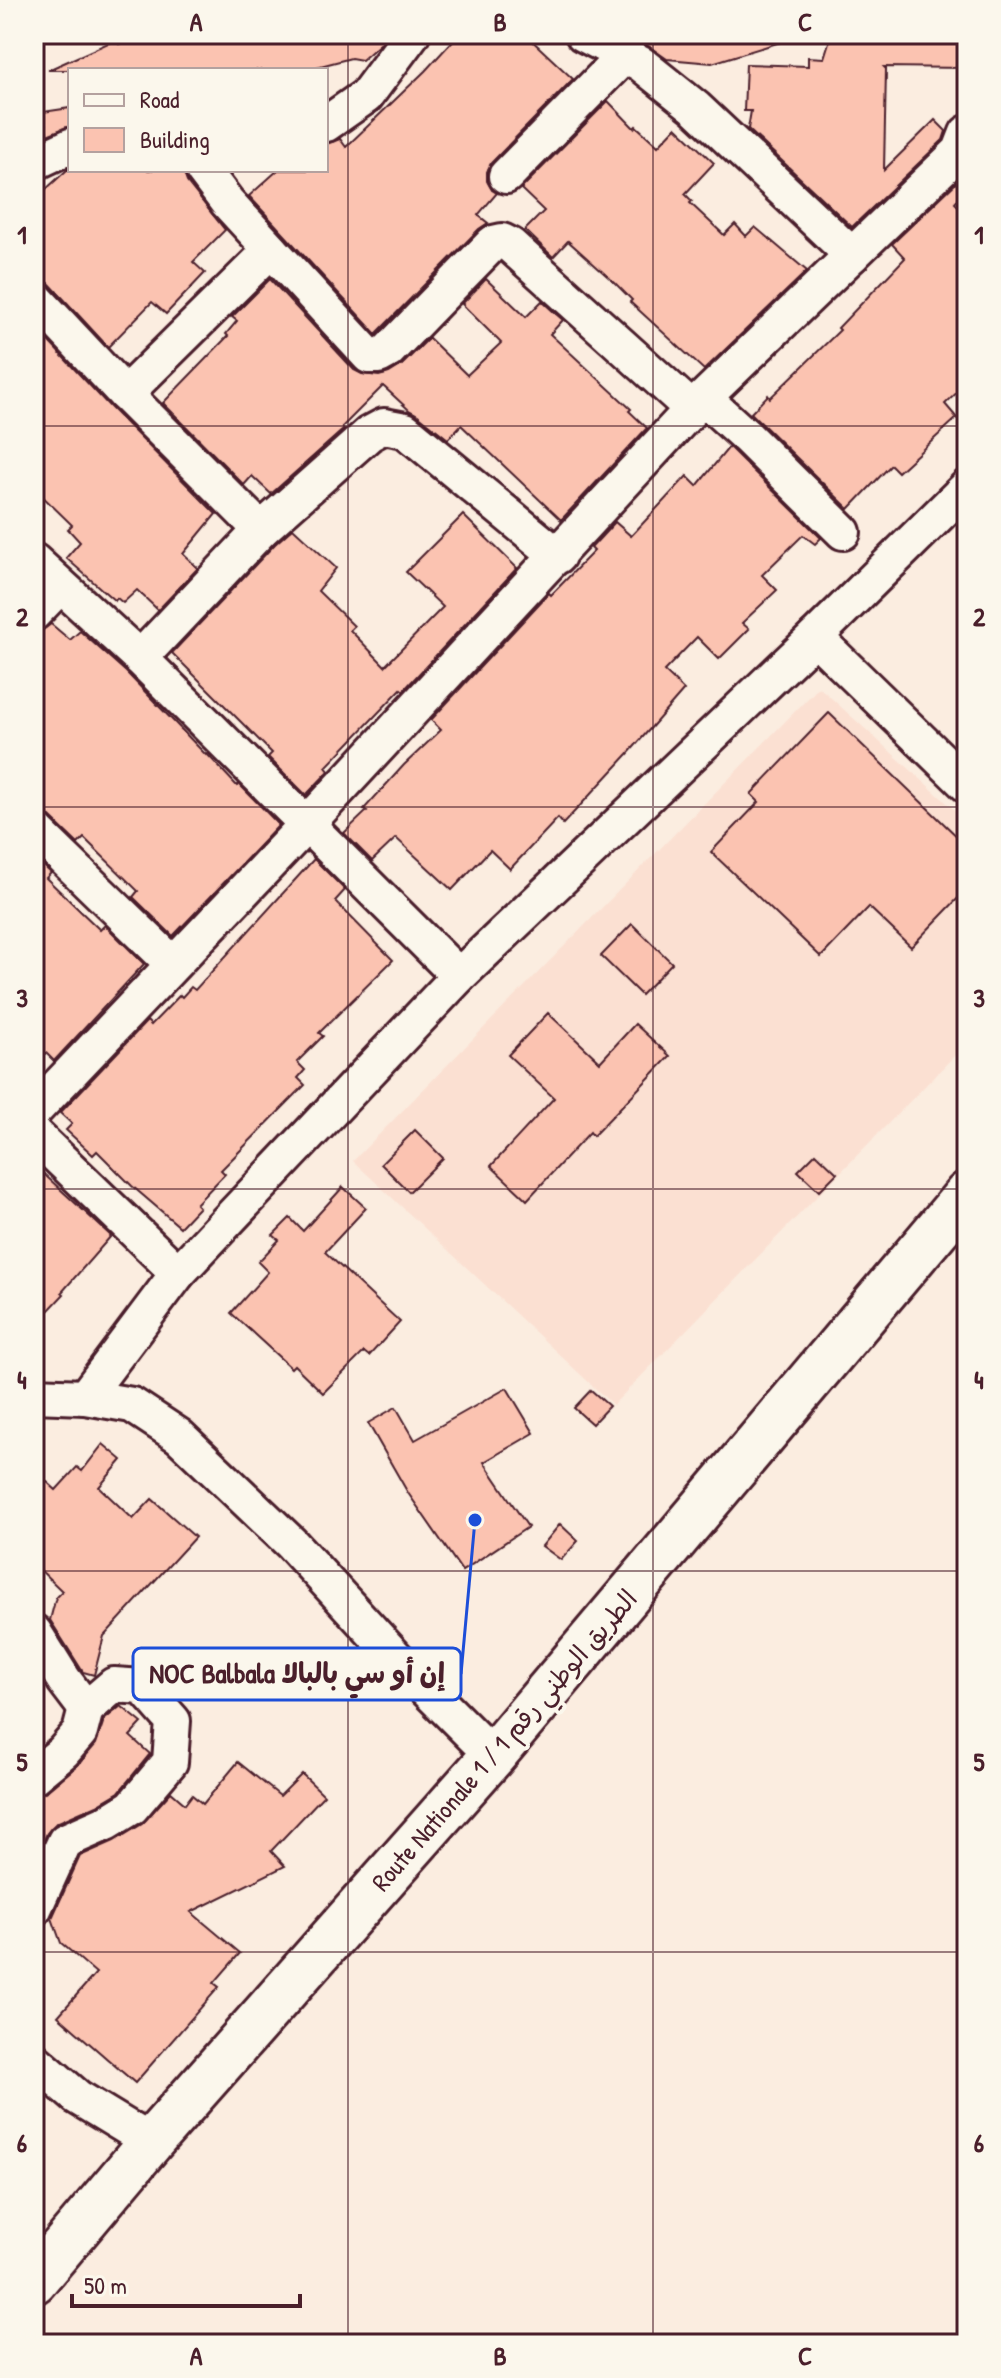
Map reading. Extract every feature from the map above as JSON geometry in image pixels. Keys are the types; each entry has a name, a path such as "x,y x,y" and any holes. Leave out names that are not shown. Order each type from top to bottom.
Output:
{"main road":[{"name":"Route Nationale 1 / الطريق الوطني رقم 1","path":"34,2281 151,2142 493,1756 967,1194"}],"street":[{"path":"328,123 366,96 412,34"},
{"path":"583,34 641,64 696,108 852,255"},
{"path":"506,176 625,55"},
{"path":"34,163 68,147"},
{"path":"34,1111 306,825 698,404 965,147"},
{"path":"204,172 227,202 369,356 379,356 388,351 493,243 502,241 510,245 843,532"},
{"path":"125,394 271,250"},
{"path":"34,297 125,394 261,530"},
{"path":"140,658 261,530 369,434 384,426 405,430 558,556"},
{"path":"85,1397 178,1273 459,976 815,637 967,487"},
{"path":"34,561 140,658 459,976"},
{"path":"34,613 60,586"},
{"path":"815,637 967,785"},
{"path":"34,829 173,964"},
{"path":"34,1134 178,1273"},
{"path":"34,1395 85,1397 132,1405 179,1436 291,1543 414,1677 493,1756"},
{"path":"34,1632 86,1709"},
{"path":"34,1776 63,1752 80,1732 86,1709 114,1685 143,1687 173,1721 170,1762 132,1807 106,1823 65,1841 34,1909"},
{"path":"34,2060 77,2097 151,2142"}],"shaded area":[{"path":"819,687 967,821 967,1043 613,1405 353,1161"}],"building":[{"path":"143,34 387,34 362,60 351,58 313,68 48,70 117,39 119,44"},
{"path":"459,34 525,34 573,79 491,163 487,181 497,193 478,215 488,223 376,334 249,196 276,172 328,172 328,143 340,139 346,147"},
{"path":"646,34 786,34 787,40 712,63 667,59 647,45"},
{"path":"933,34 967,37 967,68 884,67 884,170 935,120 946,131 943,140 852,227 748,129 751,111 744,111 746,64 808,66 808,57 824,58 830,39"},
{"path":"608,101 634,128 636,126 658,146 676,127 714,163 685,194 692,201 690,203 724,235 735,224 746,236 755,227 807,271 704,370 568,241 553,257 525,230 544,211 521,189"},
{"path":"68,108 68,127 47,135 43,112"},
{"path":"67,170 184,172 187,182 225,230 193,262 205,273 166,314 152,302 108,347 49,283 34,278 34,200"},
{"path":"958,181 967,189 955,203 967,215 967,383 945,404 957,418 898,472 891,465 849,509 751,413 840,330 838,328 905,258 892,244"},
{"path":"270,279 354,370 379,376 402,365 429,338 467,375 501,343 462,304 486,279 526,317 542,301 563,320 550,334 631,409 629,411 647,428 561,520 461,425 448,439 383,386 342,427 344,429 271,494 252,476 244,485 163,403 228,336 226,334 237,321 232,317"},
{"path":"34,326 216,514 183,554 198,568 158,610 137,590 123,603 117,598 115,601 66,558 80,542 68,529 72,525 34,488"},
{"path":"729,447 821,538 815,544 803,535 762,575 777,590 742,623 749,629 719,659 697,637 664,671 684,690 563,824 558,818 510,869 490,850 452,890 396,838 372,861 344,833 367,811 364,809 404,765 441,730 431,720 549,593 551,595 594,551 591,548 615,522 631,536 687,476 697,486"},
{"path":"463,515 517,568 403,691 401,689 326,767 329,771 306,795 268,757 272,753 172,653 293,528 336,568 318,591 354,626 350,630 385,666 443,607 406,572"},
{"path":"51,624 70,640 80,631 126,672 279,825 173,936 133,897 138,891 84,838 78,844 48,815 34,810 34,632 40,632"},
{"path":"829,713 967,846 967,889 911,947 869,907 821,957 711,852 759,802 751,794"},
{"path":"34,857 51,873 46,878 100,930 105,925 144,964 54,1061 34,1041"},
{"path":"314,859 345,890 335,901 393,960 319,1033 323,1036 297,1062 305,1070 298,1078 305,1085 221,1170 225,1174 196,1204 199,1207 180,1227 97,1151 93,1155 66,1130 72,1124 60,1113 147,1021 151,1025 180,995 182,997 191,987 195,990"},
{"path":"632,924 672,963 641,995 601,956"},
{"path":"548,1013 600,1062 635,1024 670,1056 593,1136 590,1132 527,1200 491,1166 554,1098 508,1055"},
{"path":"415,1130 443,1158 409,1192 381,1164"},
{"path":"816,1153 837,1173 819,1191 798,1171"},
{"path":"34,1165 111,1236 34,1326"},
{"path":"343,1187 366,1208 325,1252 400,1322 369,1356 364,1352 323,1393 231,1313 268,1272 258,1262 279,1240 273,1235 290,1218 303,1231"},
{"path":"507,1388 534,1433 484,1462 528,1527 462,1571 408,1493 368,1423 396,1407 415,1440"},
{"path":"591,1390 609,1406 592,1424 574,1408"},
{"path":"103,1444 122,1460 99,1487 133,1519 152,1499 195,1537 104,1636 94,1675 83,1672 50,1620 56,1597 62,1591 34,1564 34,1470 56,1490 77,1467 82,1471"},
{"path":"560,1524 578,1541 561,1560 542,1546"},
{"path":"121,1706 142,1723 130,1736 150,1754 119,1792 56,1823 47,1833 34,1861 34,1796 47,1791 78,1765 96,1744 104,1720"},
{"path":"238,1762 280,1796 302,1774 324,1795 271,1851 285,1866 191,1912 240,1953 214,1983 219,1987 135,2083 58,2016 96,1973 61,1943 52,1918 80,1856 142,1824 171,1792 185,1804 192,1795 203,1804"}],"place":[{"name":"NOC Balbala إن أو سي بالبالا","path":"475,1520"}]}
